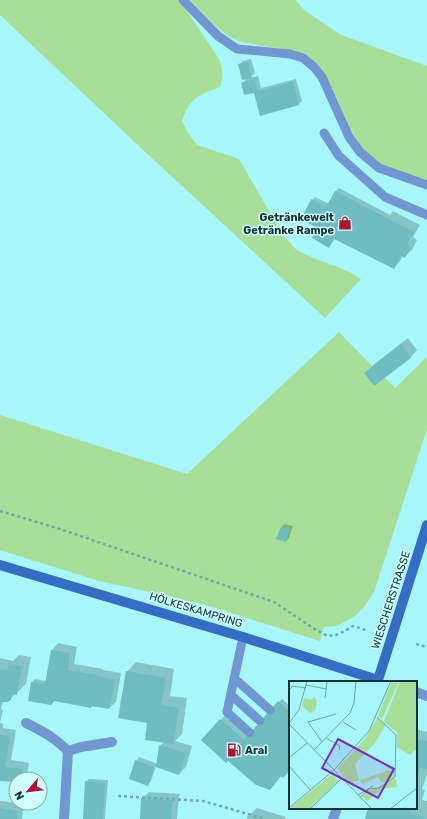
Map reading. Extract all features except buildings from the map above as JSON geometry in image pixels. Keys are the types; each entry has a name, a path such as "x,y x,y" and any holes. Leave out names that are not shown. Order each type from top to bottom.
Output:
{"main road":[{"name":"WIESCHERSTRASSE","path":"380,681 425,540 427,525"},
{"name":"HÖLKESKAMPRING","path":"0,565 243,637 380,681"}],"street":[{"path":"417,692 427,696"},
{"path":"26,723 48,734 68,751"},
{"path":"68,751 81,747 112,742"},
{"path":"64,819 68,751"},
{"path":"333,819 337,809"}],"lane":[{"path":"183,0 218,36 237,49 290,54 303,58 314,67 322,77 349,137 360,152 379,168 427,185"},
{"path":"324,133 339,156 385,197 427,215"},
{"path":"243,637 227,712 250,733"},
{"path":"234,678 270,710"},
{"path":"231,695 260,721"}],"path":[{"path":"0,511 60,529 274,602 316,630 328,636 345,632 353,626 366,630"},
{"path":"416,644 427,647"},
{"path":"118,796 203,801 265,819"}],"green space":[{"path":"0,0 178,0 219,59 222,73 220,87 206,92 196,98 188,107 182,121 188,133 197,145 239,159 284,237 297,250 349,272 361,279 325,318 0,15"},
{"path":"190,0 296,0 304,10 341,35 427,66 427,181 385,166 365,151 349,127 328,80 316,63 294,51 242,42 232,38 225,34"},
{"path":"339,332 372,366 364,373 374,386 385,378 395,388 427,357 427,429 374,592 364,607 355,616 337,626 324,627 320,641 206,605 99,581 0,550 0,415 187,474"}],"place":[{"name":"Getränkewelt Getränke Rampe","path":"345,223"},
{"name":"Aral","path":"234,750"}]}
